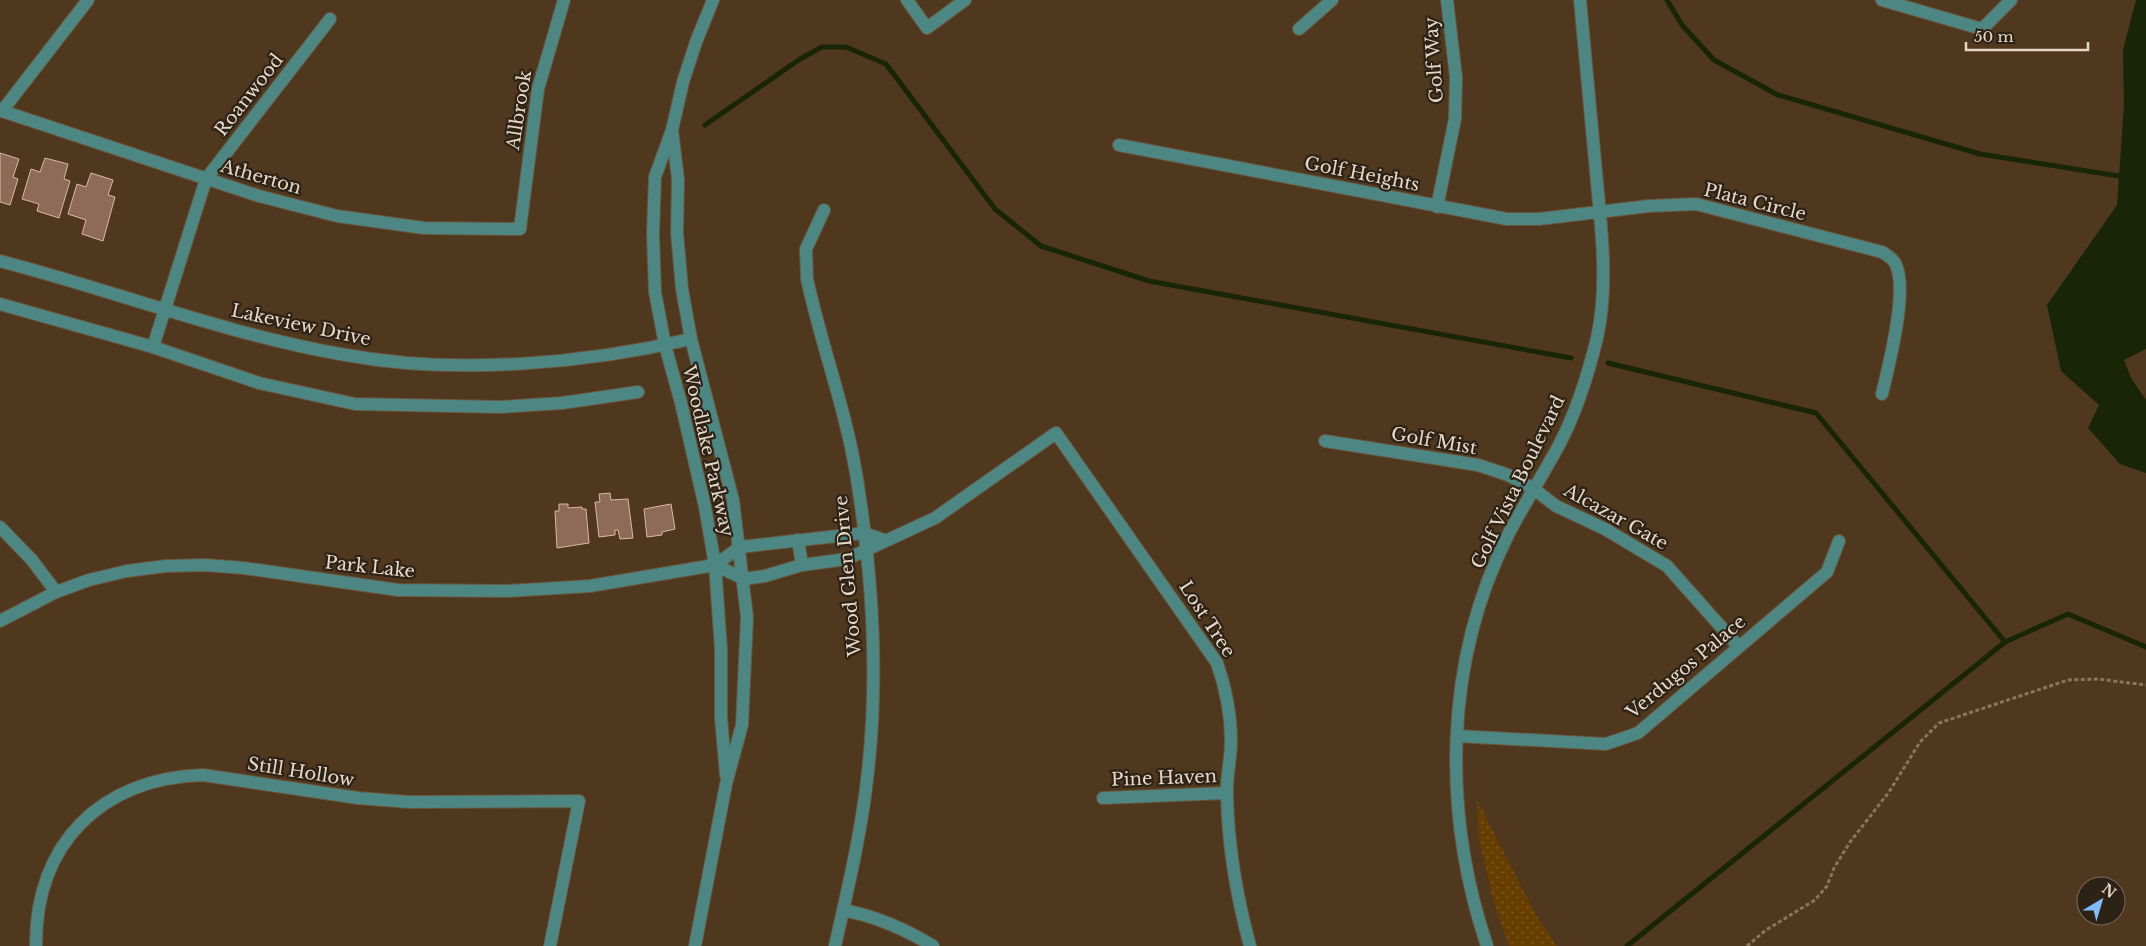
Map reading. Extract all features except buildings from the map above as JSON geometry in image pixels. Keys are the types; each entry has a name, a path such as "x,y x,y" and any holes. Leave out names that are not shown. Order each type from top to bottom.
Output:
{"street":[{"name":"Atherton","path":"88,0 2,111 259,196 337,216 424,228 520,228"},
{"name":"Allbrook","path":"520,228 538,89 564,0"},
{"name":"Woodlake Parkway","path":"713,0 696,42 683,82 672,130 655,177 653,234 656,292 665,345 703,497 715,565 721,649 721,718 726,784"},
{"path":"907,0 928,28 965,0"},
{"path":"1300,30 1332,0"},
{"name":"Golf Way","path":"1437,207 1455,111 1456,77 1447,0"},
{"name":"Golf Vista Boulevard","path":"1487,946 1475,912 1458,823 1455,770 1458,705 1468,648 1494,566 1563,436 1588,372 1598,334 1602,296 1602,242 1580,0"},
{"path":"1882,0 1982,28 2011,0"},
{"name":"Roanwood","path":"153,347 206,179 330,19"},
{"name":"Woodlake Parkway","path":"672,130 678,179 677,233 682,289 691,339 733,500 744,579 747,618 742,726 726,784 695,945"},
{"name":"Golf Heights","path":"1119,145 1507,219 1539,219 1599,212"},
{"name":"Plata Circle","path":"1599,212 1649,206 1696,204 1882,252 1896,262 1901,281 1891,356 1882,394"},
{"name":"Wood Glen Drive","path":"824,210 806,249 807,279 850,441 867,550 873,677 868,771 856,853 835,946"},
{"name":"Lakeview Drive","path":"0,261 80,282 257,336 347,356 452,366 578,360 691,339"},
{"path":"0,304 153,347 259,383 355,404 501,407 562,402 638,392"},
{"name":"Lost Tree","path":"884,540 912,530 934,518 1056,433 1217,663 1227,691 1231,722 1226,793 1238,892 1250,946"},
{"name":"Golf Mist","path":"1325,441 1478,465 1508,475 1534,489"},
{"name":"Alcazar Gate","path":"1534,489 1556,506 1605,529 1667,566 1738,646"},
{"path":"0,527 32,560 56,592"},
{"path":"740,547 864,533 884,540"},
{"path":"798,540 802,565"},
{"path":"715,565 744,579 765,576 802,565 847,559 884,540"},
{"name":"Verdugos Palace","path":"1457,736 1606,744 1638,732 1827,572 1839,541"},
{"name":"Park Lake","path":"0,621 56,592 90,580 127,571 166,566 205,565 244,568 398,590 507,591 590,586 715,565 740,547"},
{"name":"Still Hollow","path":"36,946 40,896 52,863 72,832 91,814 121,793 139,785 178,775 203,775 358,798 409,802 579,801 550,946"},
{"name":"Pine Haven","path":"1102,798 1226,793"},
{"path":"843,910 864,914 896,926 933,946"}],"path":[{"path":"1747,946 1766,930 1815,900 1827,886 1834,868 1850,842 1889,792 1920,742 1939,723 2068,680 2098,679 2146,685"}],"shaded area":[{"path":"2136,0 2146,0 2146,349 2124,360 2131,378 2146,400 2146,473 2120,464 2088,428 2099,405 2061,371 2047,305 2117,205 2124,105 2123,50"},
{"path":"1477,800 1535,913 1557,946 1509,946 1494,903 1479,839"}],"waterway":[{"path":"1667,0 1682,25 1714,60 1778,95 1980,154 2125,177"},
{"path":"705,125 800,59 822,47 846,47 886,64 995,209 1041,246 1149,281 1571,358"},
{"path":"1608,363 1816,413 2005,642 2068,614 2146,647"},
{"path":"1627,946 2005,642"}]}
